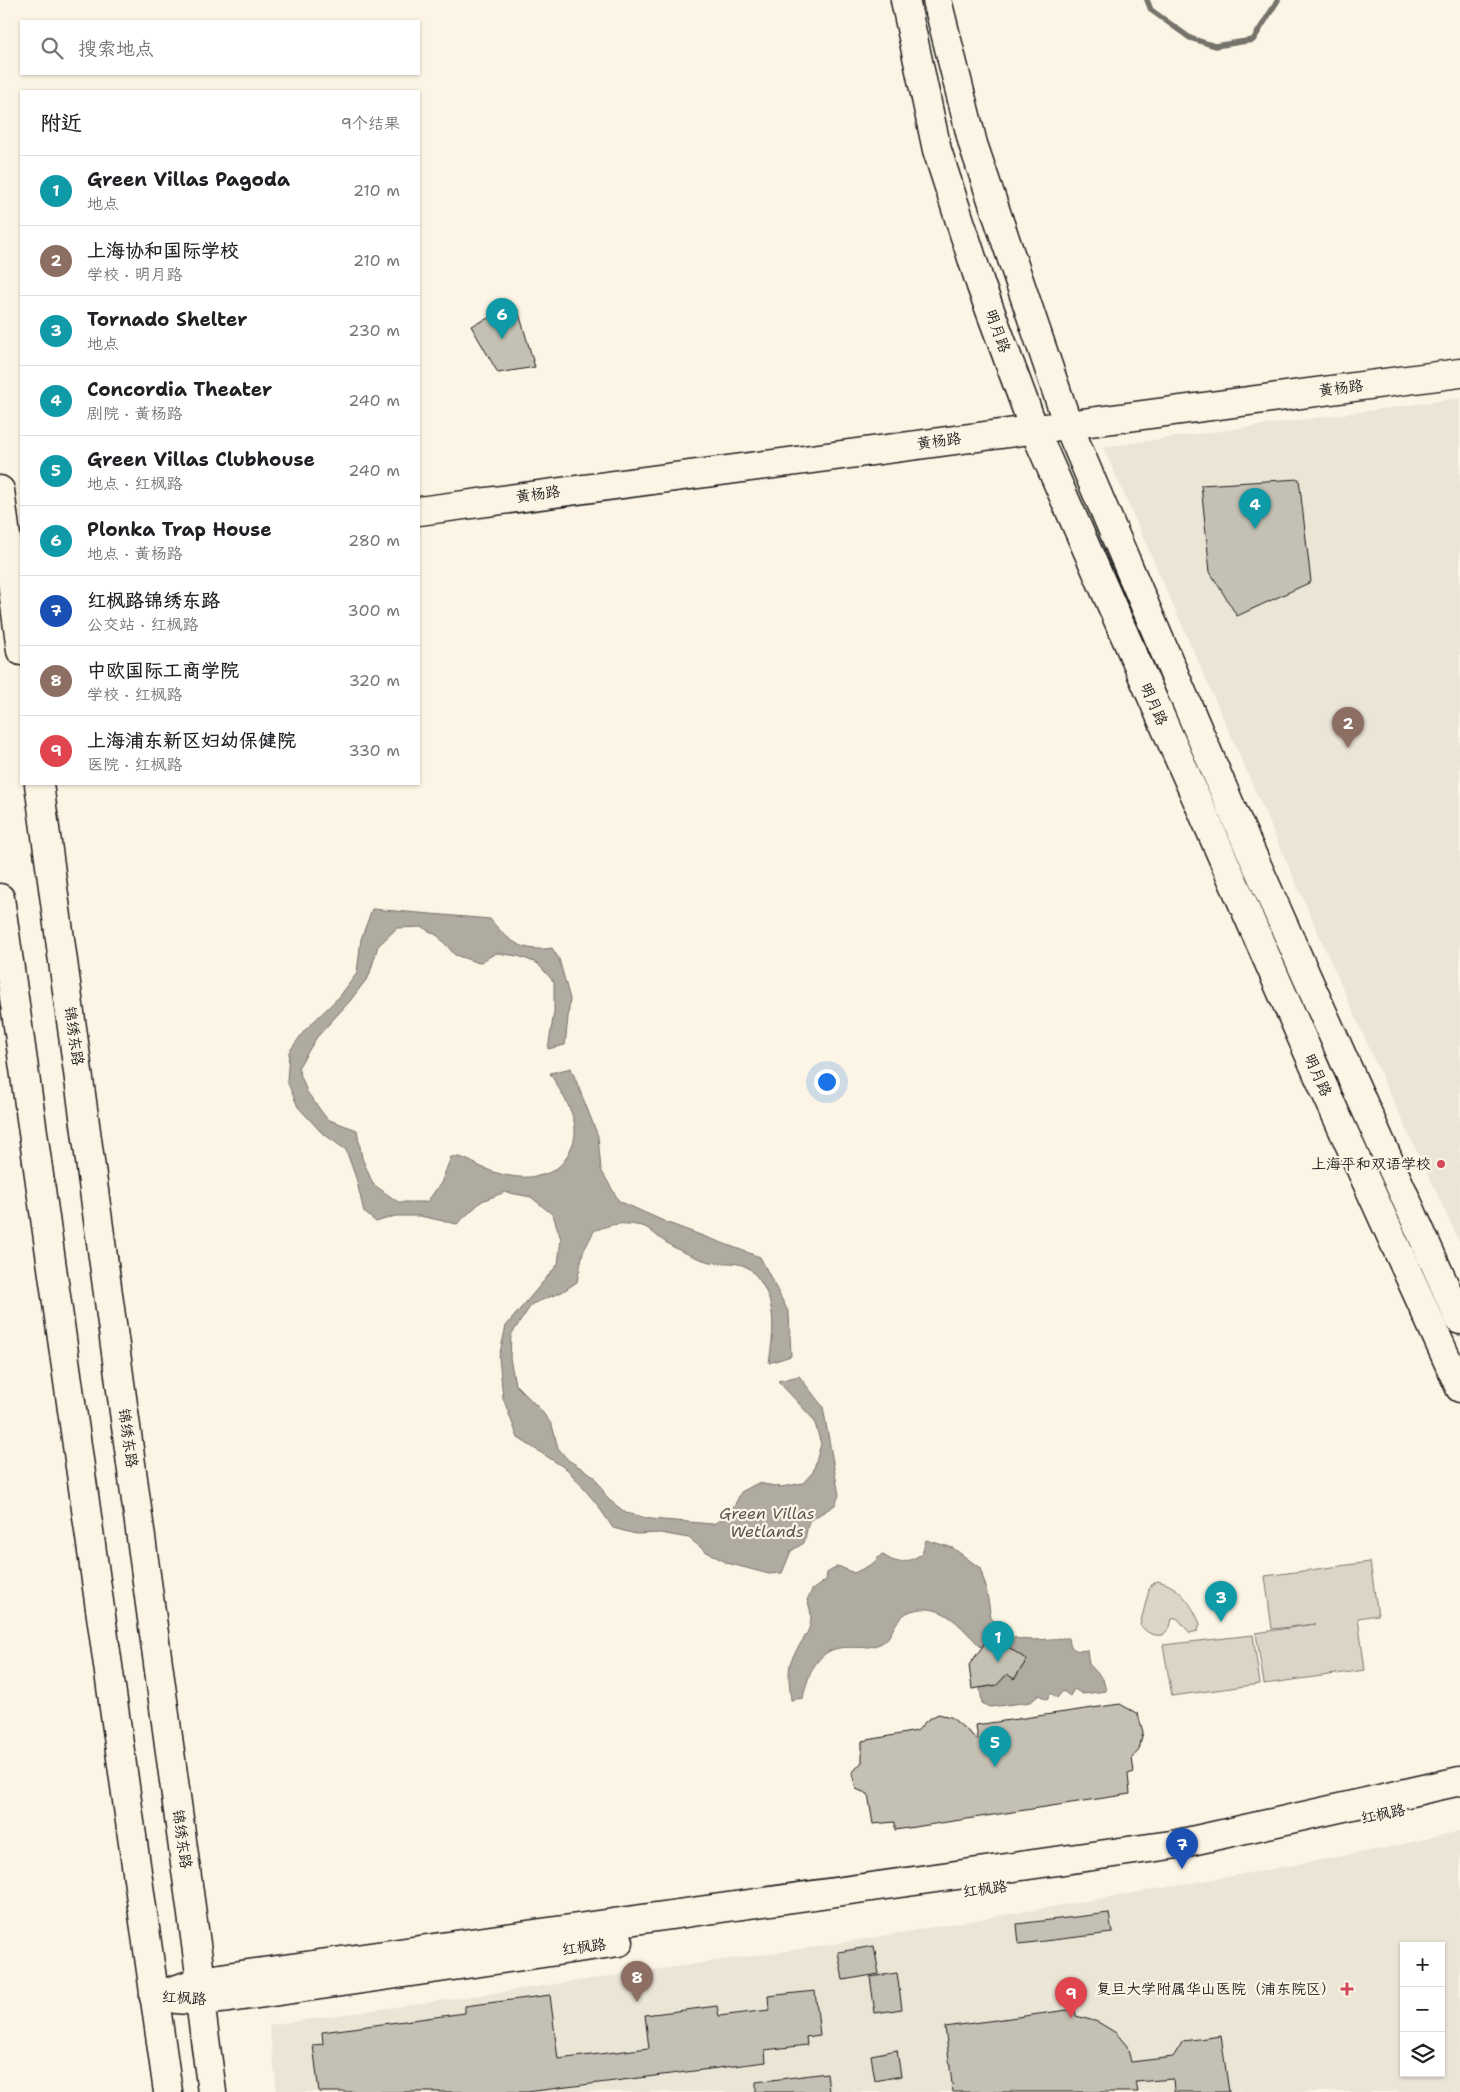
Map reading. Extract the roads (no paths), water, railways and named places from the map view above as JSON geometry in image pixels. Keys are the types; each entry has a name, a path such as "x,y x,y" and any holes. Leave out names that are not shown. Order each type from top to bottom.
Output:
{"street":[{"name":"明月路","path":"904,0 937,150 981,286 1034,429 1323,1086 1460,1388"},
{"name":"明月路","path":"937,0 973,144 1068,425 1231,807 1460,1320"},
{"name":"黄杨路","path":"420,511 494,491 1068,425 1460,373"},
{"path":"0,490 20,643"},
{"name":"锦绣东路","path":"39,785 201,1991 212,2092"},
{"path":"0,898 168,2092"},
{"name":"红枫路","path":"201,1991 1178,1844 1460,1781"},
{"name":"红枫路","path":"154,1997 1018,1884 1180,1858 1460,1797"}],"water":[{"name":"Green Villas Wetlands","path":"372,909 490,919 503,934 517,944 533,949 552,948 559,959 570,999 565,1045 548,1049 554,1012 554,982 537,963 518,956 496,953 479,963 455,955 438,936 422,927 397,928 378,946 369,976 350,1001 317,1037 298,1068 307,1092 327,1119 357,1130 362,1158 373,1184 398,1202 427,1202 441,1183 451,1157 464,1159 496,1173 520,1177 543,1175 553,1171 562,1164 574,1142 574,1122 568,1105 550,1073 571,1068 598,1136 601,1170 619,1201 668,1223 760,1257 789,1313 791,1356 769,1363 773,1327 770,1304 767,1293 761,1283 748,1268 736,1264 706,1261 674,1247 645,1227 622,1224 594,1231 583,1252 577,1282 562,1292 532,1304 511,1335 510,1358 515,1384 540,1409 552,1425 558,1448 568,1460 594,1476 608,1499 626,1513 651,1519 713,1524 730,1515 741,1492 758,1483 781,1487 803,1483 813,1472 821,1444 814,1420 778,1381 799,1376 823,1407 839,1495 835,1505 809,1521 804,1543 791,1551 782,1573 769,1574 727,1563 705,1551 689,1538 660,1533 636,1534 613,1528 596,1503 568,1470 518,1438 503,1398 499,1357 506,1326 558,1264 561,1239 553,1215 531,1197 505,1192 482,1201 457,1224 420,1216 395,1216 376,1222 364,1212 356,1178 346,1150 321,1132 298,1107 287,1081 289,1052 305,1030 340,996 357,973 361,939"},
{"path":"926,1540 953,1548 980,1568 986,1587 991,1618 999,1625 981,1647 962,1627 948,1616 931,1609 912,1611 901,1617 888,1638 882,1643 866,1647 840,1648 828,1652 817,1662 813,1669 803,1698 791,1700 789,1670 791,1661 810,1626 811,1618 807,1600 812,1590 826,1580 827,1573 838,1566 854,1573 872,1564 882,1554 897,1562 907,1561 922,1554"},
{"path":"1003,1632 1026,1640 1069,1638 1072,1648 1080,1651 1087,1650 1089,1664 1103,1679 1106,1691 1083,1694 1074,1689 1070,1696 1063,1691 1057,1698 1051,1693 1047,1700 1039,1695 1031,1702 990,1707 982,1703 980,1688 997,1685 1007,1674 1015,1678 1027,1660 1006,1645 994,1645"}],"waterway":[{"path":"1147,0 1151,10 1190,38 1215,46 1253,40 1278,0"}],"place":[{"name":"Plonka Trap House","path":"502,339"},
{"name":"Concordia Theater","path":"1255,529"},
{"name":"上海协和国际学校","path":"1348,748"},
{"name":"上海平和双语学校","path":"1441,1164"},
{"name":"Tornado Shelter","path":"1221,1622"},
{"name":"Green Villas Pagoda","path":"998,1662"},
{"name":"Green Villas Clubhouse","path":"995,1767"},
{"name":"红枫路锦绣东路","path":"1182,1869"},
{"name":"复旦大学附属华山医院（浦东院区）","path":"1347,1989"},
{"name":"中欧国际工商学院","path":"637,2002"},
{"name":"上海浦东新区妇幼保健院","path":"1071,2018"}]}
